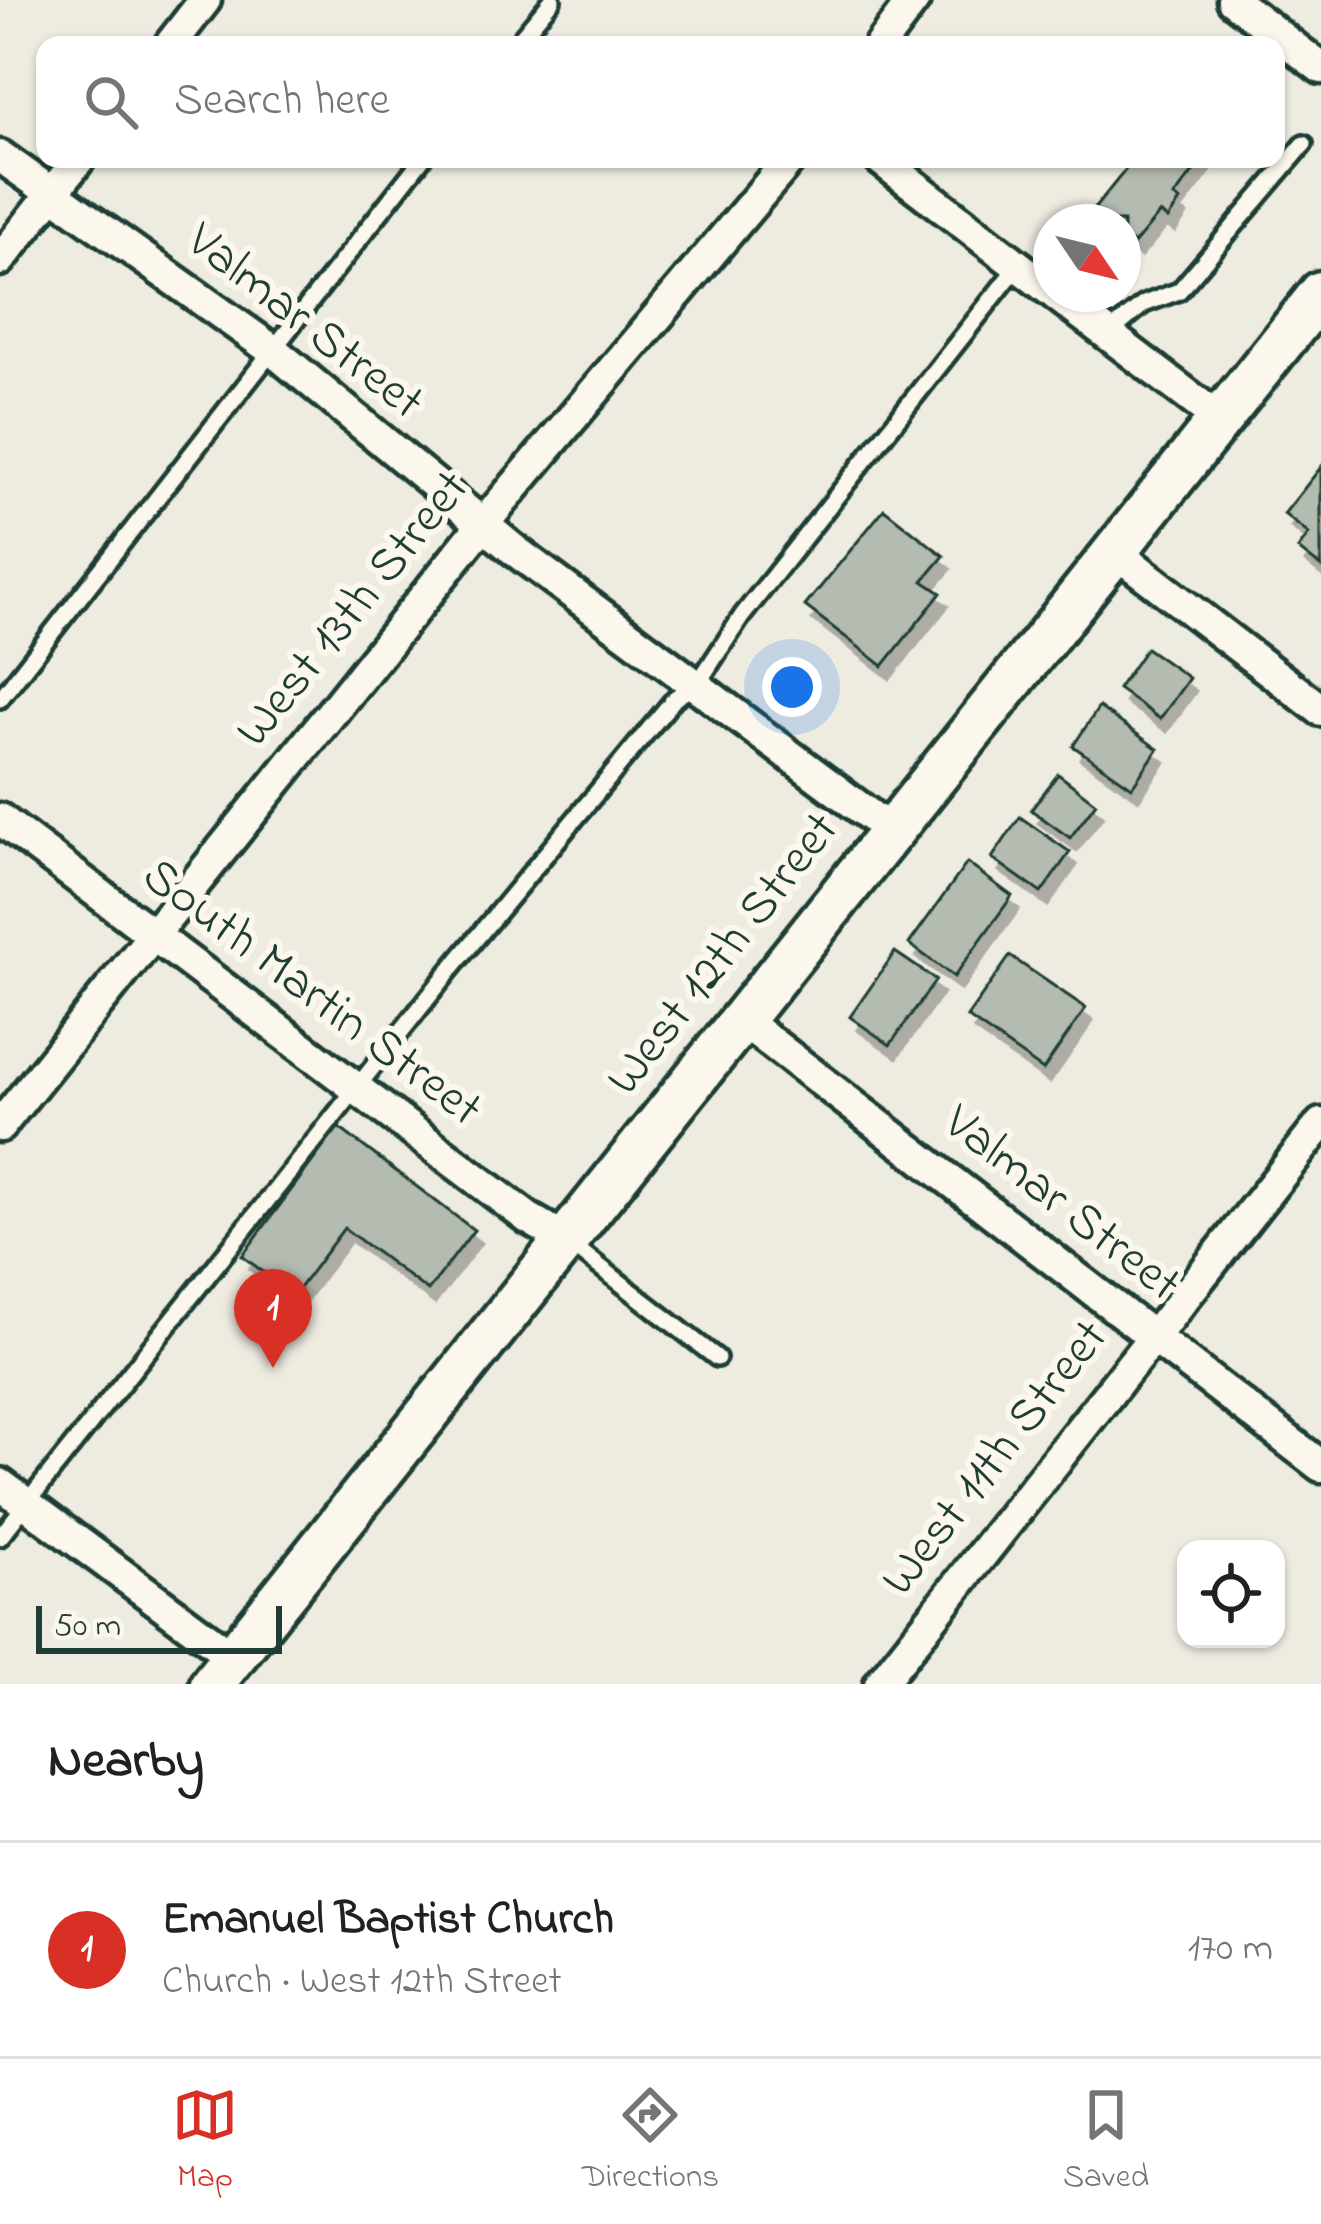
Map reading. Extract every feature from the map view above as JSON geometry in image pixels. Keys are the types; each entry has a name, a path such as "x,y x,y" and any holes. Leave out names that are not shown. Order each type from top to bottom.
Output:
{"main road":[{"name":"West 12th Street","path":"222,1671 1321,293"}],"street":[{"path":"177,36 206,0"},
{"path":"887,36 914,0"},
{"path":"1233,0 1280,36"},
{"path":"1285,40 1321,68"},
{"name":"Valmar Street","path":"0,155 275,352 483,524 891,831"},
{"path":"0,260 73,168"},
{"name":"West 13th Street","path":"0,1126 483,524 782,168"},
{"path":"891,168 1033,279"},
{"path":"1078,312 1219,418"},
{"path":"1114,551 1321,710"},
{"name":"South Martin Street","path":"0,819 528,1218 566,1240"},
{"name":"Valmar Street","path":"742,1020 1321,1466"},
{"name":"West 11th Street","path":"880,1684 1321,1124"},
{"path":"0,1484 222,1671"}],"lane":[{"path":"522,36 552,0"},
{"path":"1285,167 1304,145"},
{"path":"0,699 415,168"},
{"path":"1108,334 1144,304 1179,291 1284,168"},
{"path":"0,1537 675,698 698,683 742,616 1017,267"},
{"path":"566,1240 717,1358"}],"building":[{"path":"1127,168 1196,168 1174,197 1180,201 1168,219 1160,213 1141,236 1141,204 1098,204"},
{"path":"1321,467 1321,567 1298,549 1309,534 1284,514"},
{"path":"884,509 944,556 923,581 941,593 883,666 805,606"},
{"path":"1146,648 1189,678 1160,719 1118,689"},
{"path":"1099,707 1158,749 1132,787 1073,746"},
{"path":"1058,774 1096,803 1070,838 1031,810"},
{"path":"1020,817 1070,852 1041,893 992,858"},
{"path":"967,863 1012,896 954,977 909,944"},
{"path":"895,952 936,980 890,1045 850,1017"},
{"path":"1010,956 1086,1008 1043,1070 967,1017"},
{"path":"338,1127 474,1230 428,1291 344,1228 294,1295 242,1256"}],"place":[{"name":"Emanuel Baptist Church","path":"273,1368"}]}
